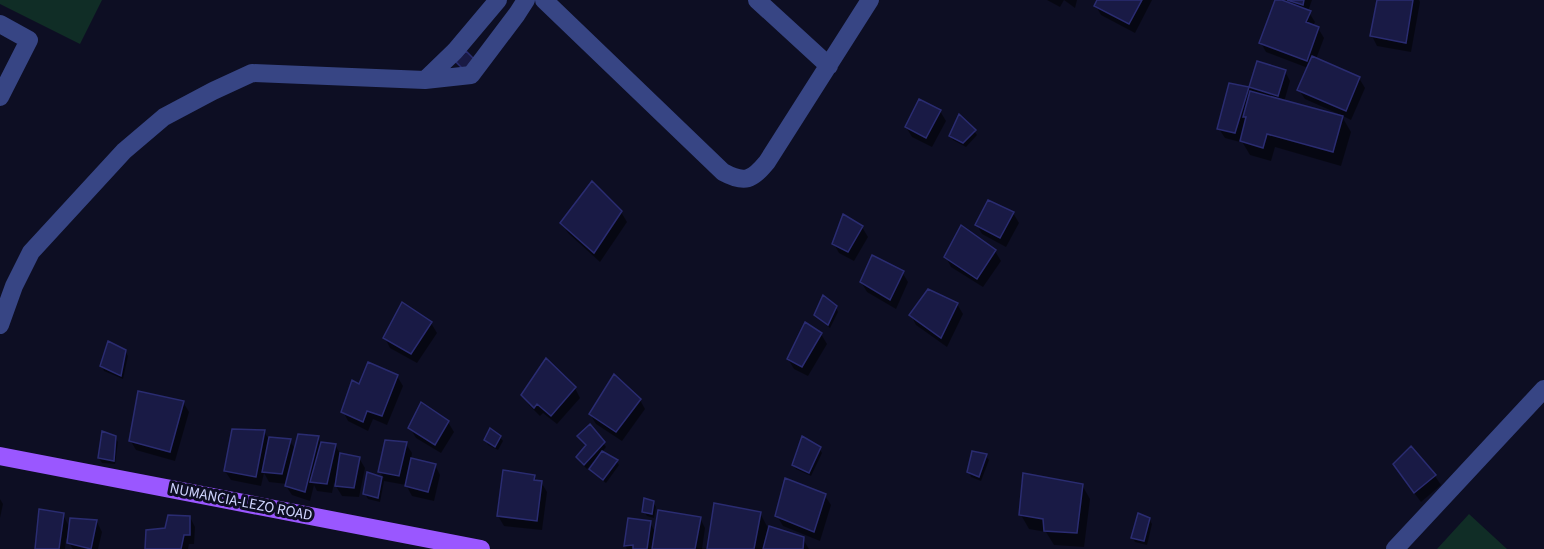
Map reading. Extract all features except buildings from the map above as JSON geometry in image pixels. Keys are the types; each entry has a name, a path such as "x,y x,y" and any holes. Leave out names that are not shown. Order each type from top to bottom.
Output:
{"main road":[{"name":"NUMANCIA-LEZO ROAD","path":"0,456 481,549"}],"street":[{"path":"425,80 455,51 498,0"},
{"path":"0,325 14,286 31,252 124,151 164,117 252,73 425,80 471,75 526,0"},
{"path":"544,0 723,172 735,178 746,179 756,175 762,168 870,0"},
{"path":"757,0 829,66"},
{"path":"0,24 29,39 0,97"},
{"path":"1395,549 1544,389"}],"green space":[{"path":"0,0 102,0 80,44 0,4"},
{"path":"1469,514 1507,549 1437,549"}]}
